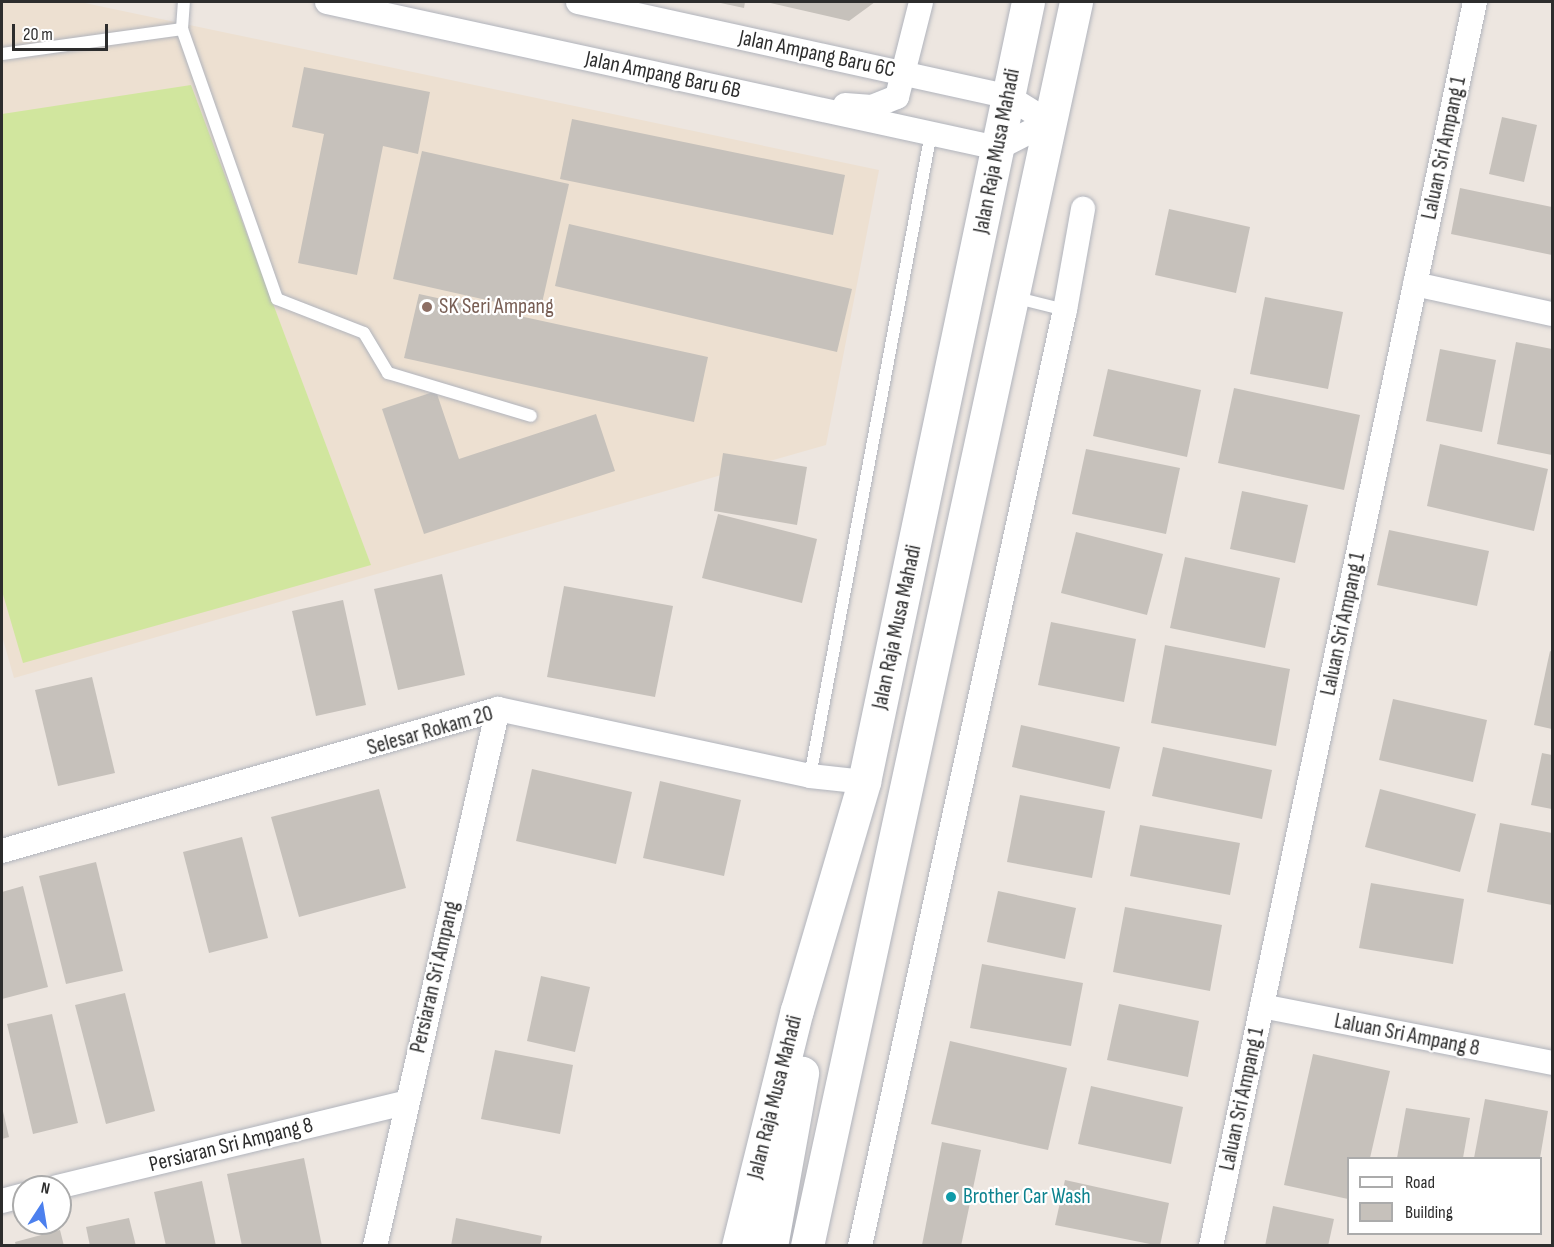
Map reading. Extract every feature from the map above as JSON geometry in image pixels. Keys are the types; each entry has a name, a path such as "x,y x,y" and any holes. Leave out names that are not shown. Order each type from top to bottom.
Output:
{"main road":[{"name":"Jalan Raja Musa Mahadi","path":"738,1245 797,1010 864,782 1028,2"},
{"name":"Jalan Raja Musa Mahadi","path":"807,1245 1009,296 1076,2"},
{"path":"771,1245 779,1184 864,782"}],"street":[{"name":"Jalan Ampang Baru 6B","path":"327,2 998,148"},
{"name":"Jalan Ampang Baru 6C","path":"578,2 1007,96 1049,122"},
{"path":"771,99 872,107 897,97 905,73 921,2"},
{"name":"Laluan Sri Ampang 1","path":"1211,1245 1475,2"},
{"path":"998,148 1049,122"},
{"path":"860,1245 1065,310 1083,209"},
{"path":"1415,285 1552,314"},
{"name":"Selesar Rokam 20","path":"2,852 498,709 810,776 864,782"},
{"name":"Persiaran Sri Ampang","path":"375,1245 405,1103 498,709"},
{"name":"Laluan Sri Ampang 8","path":"1262,1006 1552,1064"},
{"name":"Persiaran Sri Ampang 8","path":"72,1183 405,1103"}],"lane":[{"path":"184,2 182,29 277,298 364,333 388,373 531,416"},
{"path":"2,54 182,29"},
{"path":"810,776 931,133"},
{"path":"1009,296 1065,310"}],"shaded area":[{"name":"SK Seri Ampang","path":"2,2 80,2 879,170 826,445 14,678 2,636"}],"green space":[{"path":"191,85 371,565 23,663 2,591 2,114"}],"building":[{"path":"716,2 745,2 744,8"},
{"path":"766,2 875,2 849,21"},
{"path":"304,67 430,92 418,154 383,146 357,275 298,263 324,134 292,127"},
{"path":"1502,117 1537,125 1524,182 1489,174"},
{"path":"572,119 845,175 833,235 560,179"},
{"path":"422,151 569,184 540,312 393,279"},
{"path":"1460,188 1552,207 1552,255 1451,234"},
{"path":"1169,209 1250,227 1236,293 1155,275"},
{"path":"569,224 852,289 837,352 555,286"},
{"path":"419,294 708,357 694,422 404,358"},
{"path":"1265,297 1343,312 1328,389 1250,374"},
{"path":"1516,342 1552,349 1552,455 1497,444"},
{"path":"1440,349 1496,360 1482,432 1426,421"},
{"path":"1108,369 1201,390 1187,457 1093,436"},
{"path":"1234,388 1360,415 1344,490 1218,463"},
{"path":"436,391 459,459 596,414 615,471 424,534 382,409"},
{"path":"1440,444 1548,469 1534,531 1427,506"},
{"path":"1086,449 1180,468 1166,534 1072,514"},
{"path":"723,453 807,467 797,525 714,511"},
{"path":"1242,491 1308,505 1295,563 1230,549"},
{"path":"718,514 817,539 802,603 702,578"},
{"path":"1389,530 1489,551 1477,606 1377,585"},
{"path":"1076,532 1163,554 1147,615 1061,593"},
{"path":"1185,557 1280,578 1265,648 1170,628"},
{"path":"442,574 465,675 398,690 374,589"},
{"path":"564,586 673,606 655,697 547,677"},
{"path":"343,600 366,705 316,716 292,611"},
{"path":"1051,622 1136,639 1124,702 1038,685"},
{"path":"1165,645 1290,669 1276,746 1151,723"},
{"path":"1550,651 1552,652 1552,729 1534,725"},
{"path":"92,677 115,773 58,786 35,690"},
{"path":"1393,699 1487,720 1473,782 1379,760"},
{"path":"1021,725 1120,747 1110,789 1012,767"},
{"path":"1163,747 1272,770 1262,819 1152,796"},
{"path":"1542,753 1552,755 1552,809 1531,805"},
{"path":"532,769 632,792 616,864 516,841"},
{"path":"660,781 741,800 724,876 643,858"},
{"path":"379,789 406,888 299,917 271,817"},
{"path":"1380,789 1476,814 1460,872 1365,847"},
{"path":"1020,795 1105,811 1092,878 1007,862"},
{"path":"1500,823 1552,833 1552,905 1487,892"},
{"path":"1140,825 1240,843 1230,895 1130,876"},
{"path":"242,837 268,938 209,953 183,852"},
{"path":"96,862 123,971 66,984 39,876"},
{"path":"1371,883 1464,899 1453,964 1359,948"},
{"path":"23,886 48,987 2,999 2,892"},
{"path":"998,891 1076,908 1065,959 987,942"},
{"path":"1125,907 1222,925 1210,991 1113,972"},
{"path":"982,964 1083,983 1071,1046 970,1028"},
{"path":"541,976 590,987 575,1052 527,1041"},
{"path":"125,993 155,1111 106,1124 75,1005"},
{"path":"1119,1004 1199,1021 1188,1077 1107,1060"},
{"path":"52,1014 78,1123 33,1134 7,1024"},
{"path":"950,1041 1067,1068 1048,1150 931,1124"},
{"path":"495,1050 573,1065 560,1134 481,1119"},
{"path":"1313,1054 1390,1071 1370,1157 1347,1157 1347,1199 1284,1185"},
{"path":"1091,1086 1183,1107 1171,1164 1078,1144"},
{"path":"1485,1099 1548,1111 1540,1157 1474,1157"},
{"path":"2,1107 9,1137 2,1139"},
{"path":"1406,1108 1470,1118 1463,1157 1397,1157"},
{"name":"Brother Car Wash","path":"942,1142 981,1150 961,1246 922,1245"},
{"path":"304,1158 322,1246 242,1246 227,1174"},
{"path":"1065,1180 1169,1203 1160,1246 1055,1225"},
{"path":"202,1181 216,1246 166,1246 154,1192"},
{"path":"1273,1206 1334,1219 1328,1246 1265,1246"},
{"path":"129,1218 136,1246 90,1246 86,1227"},
{"path":"456,1218 542,1236 540,1246 451,1246"},
{"path":"41,1235 61,1235 64,1246 16,1246 15,1242"}],"place":[{"name":"SK Seri Ampang","path":"427,307"},
{"name":"Brother Car Wash","path":"951,1197"}]}
